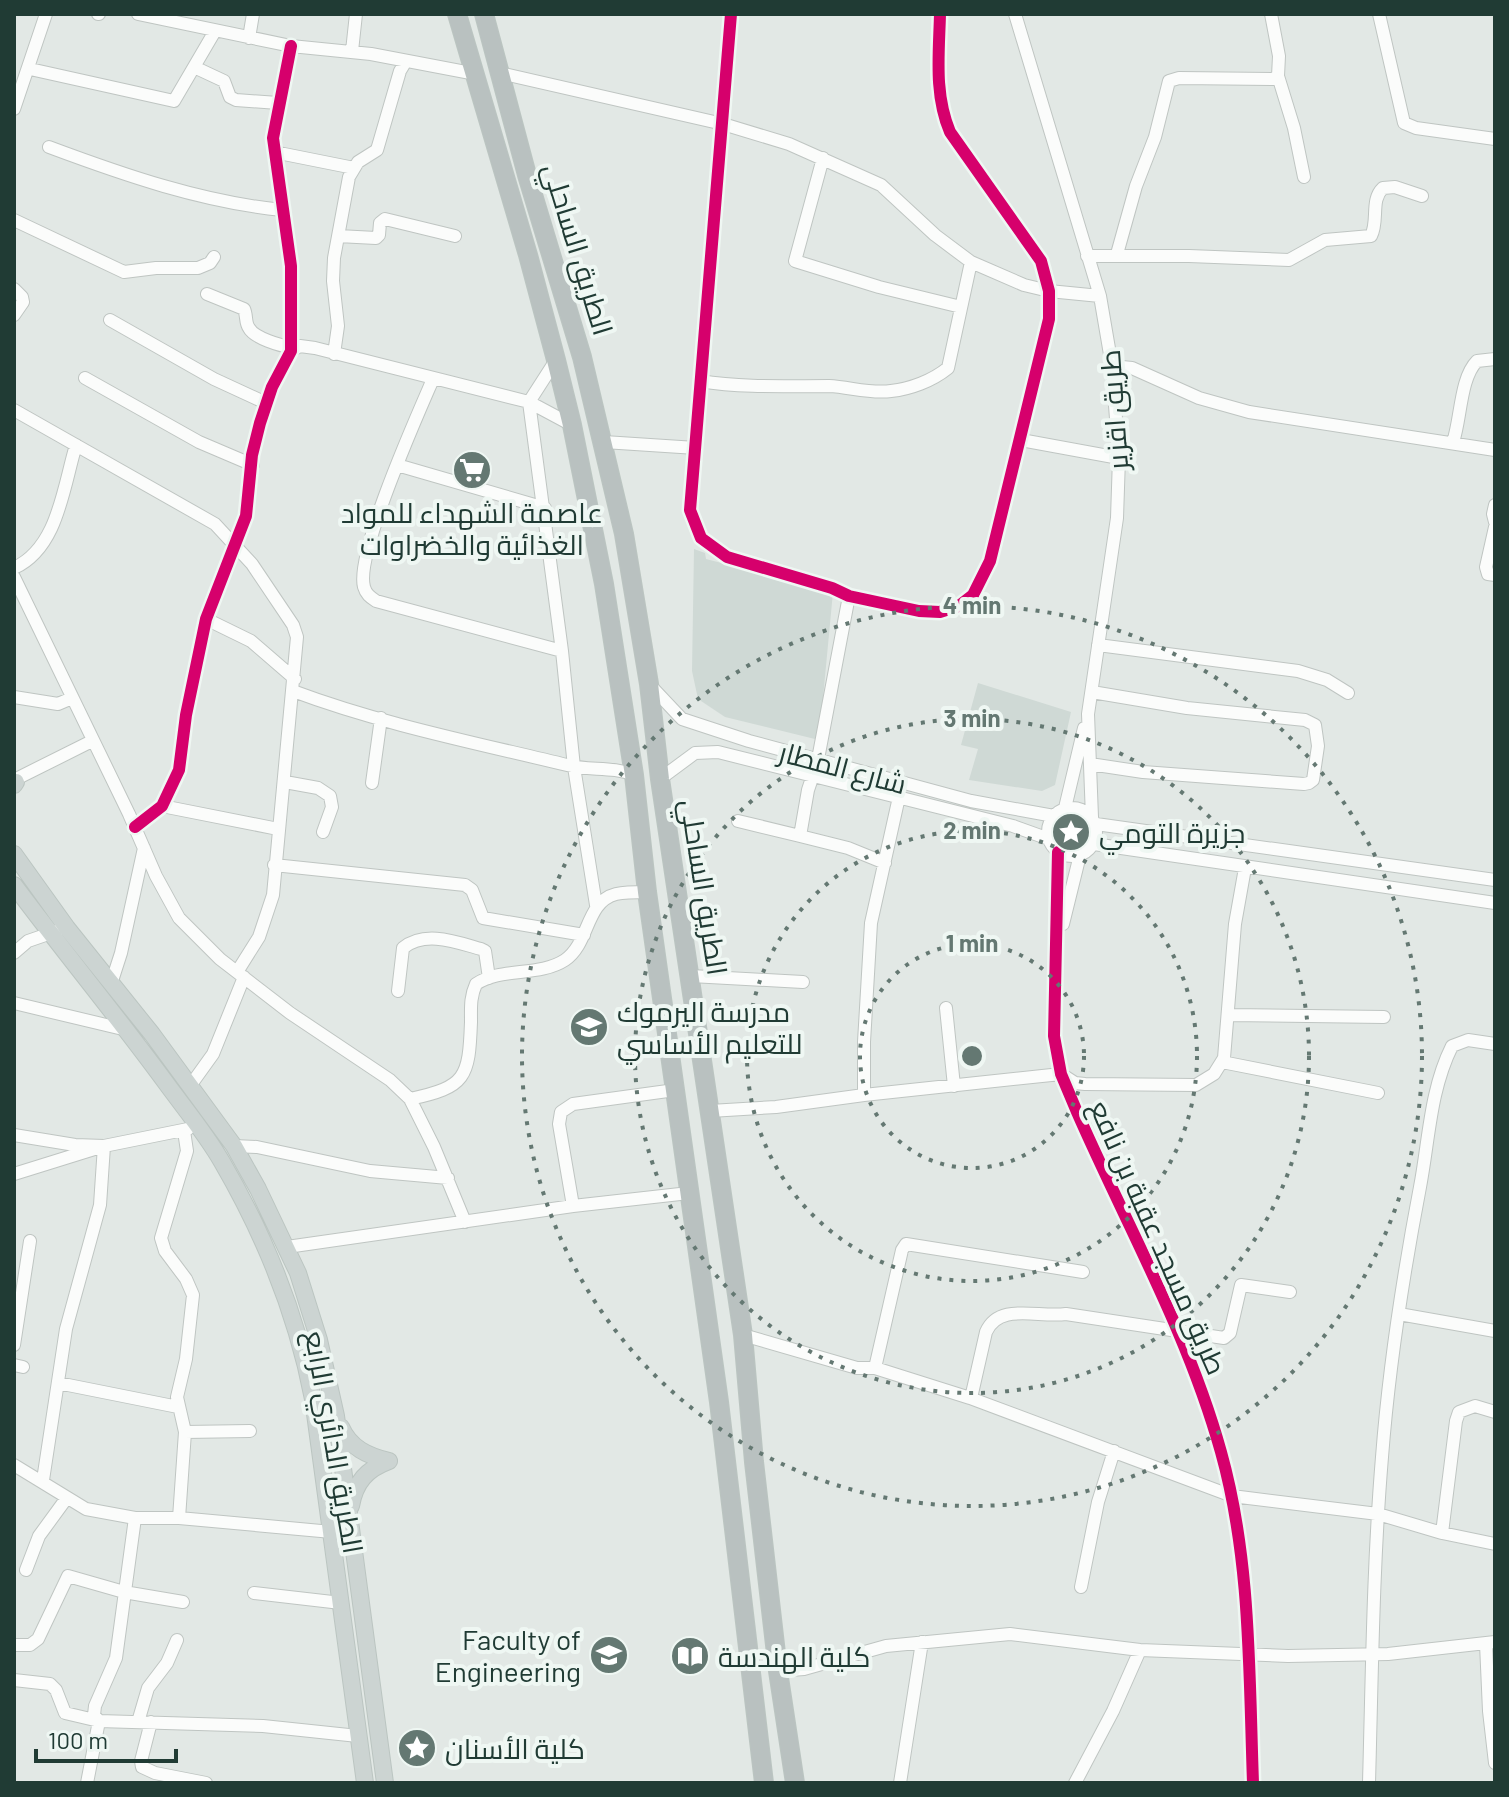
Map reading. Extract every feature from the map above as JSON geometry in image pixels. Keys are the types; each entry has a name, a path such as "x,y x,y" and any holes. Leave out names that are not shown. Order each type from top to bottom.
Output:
{"highway":[{"name":"الطريق الساحلي","path":"457,14 556,360 604,584 634,775 647,892 719,1402 764,1783"},
{"name":"الطريق الساحلي","path":"484,14 604,442 624,534 649,684 660,779 743,1335 747,1400 778,1671 795,1783"},
{"path":"719,1402 728,1411 735,1411 741,1410 747,1400"},
{"path":"724,1462 737,1452 754,1462"}],"main road":[{"name":"الطريق الدائري الرابع","path":"14,854 234,1146 287,1247 316,1329 336,1416 385,1783"},
{"name":"الطريق الدائري الرابع","path":"14,885 127,1030 190,1127 222,1161 252,1218 290,1309 313,1399 365,1783"},
{"path":"336,1416 353,1445 364,1453 389,1461 363,1476 353,1496 350,1516"}],"street":[{"path":"16,102 30,69 46,14"},
{"path":"138,14 291,46 352,51 476,74"},
{"path":"249,38 253,14"},
{"path":"731,14 690,510 701,538 727,557 832,588 849,596 919,611 940,612 959,606 973,595 990,561 1049,319 1049,291 1041,261 944,119 938,75 940,14"},
{"name":"طريق اقزير","path":"1015,14 1100,296 1112,366 1119,458 1114,544 1088,714 1094,820"},
{"path":"1271,14 1280,63 1278,76 1294,128 1304,177"},
{"path":"1379,14 1404,123 1416,128 1495,139"},
{"path":"352,51 353,15"},
{"path":"30,69 170,102 177,98 215,31"},
{"path":"135,827 162,806 179,770 186,715 206,619 246,516 257,434 266,403 291,349 291,266 273,138 291,46"},
{"path":"334,354 338,326 333,281 345,192 354,168 377,150 400,71 406,61"},
{"path":"194,67 224,81 230,97 236,100 278,103"},
{"path":"500,73 723,124 789,144 881,185 935,235 971,262 1024,285 1100,296"},
{"path":"1117,254 1136,186 1155,137 1169,81 1179,78 1265,80 1278,76"},
{"path":"49,147 147,182 282,210"},
{"path":"274,152 354,168"},
{"path":"823,158 795,261 879,287 961,307"},
{"path":"1087,256 1117,254 1289,260 1325,240 1371,236 1375,226 1376,199 1383,188 1395,187 1422,196"},
{"path":"338,236 376,238 380,223 385,219 455,236"},
{"path":"14,220 124,272 198,268 210,263 214,257"},
{"path":"700,381 729,386 832,386 882,392 914,386 948,368 971,262"},
{"path":"14,289 19,292 23,302 14,315"},
{"path":"207,294 244,309 248,328 275,344 291,349 306,346 529,402 572,425"},
{"path":"110,320 214,379 266,403"},
{"path":"1453,442 1461,418 1469,372 1477,361 1495,359"},
{"path":"410,1099 437,1093 459,1080 468,1061 472,993 476,984 489,978 562,961 576,950 596,905 574,767 545,508 529,402 556,360"},
{"path":"1112,366 1132,368 1199,398 1249,412 1495,450"},
{"path":"85,378 199,442 253,465"},
{"path":"433,379 397,465 363,573 363,585 368,596 376,601 562,651"},
{"path":"14,410 215,524 252,564 293,625 297,637 285,782 269,915 241,974 213,1054 190,1086"},
{"path":"1021,440 1119,458"},
{"path":"604,442 696,448"},
{"path":"14,568 29,562 48,537 76,445"},
{"path":"397,465 545,508"},
{"path":"1495,505 1495,524 1486,567 1488,574 1495,575"},
{"path":"14,577 179,918 220,959 290,1013 390,1080 410,1099 448,1178 465,1222"},
{"path":"818,759 849,596"},
{"path":"206,619 251,641 294,685 337,708 574,767 619,769 634,775"},
{"path":"1098,645 1298,671 1327,680 1348,693"},
{"name":"شارع المطار","path":"649,684 682,719 749,741 971,801 1059,812"},
{"path":"1090,764 1143,772 1304,784 1313,780 1318,746 1315,725 1305,720 1187,708 1092,692"},
{"path":"14,697 58,704 72,698"},
{"path":"1088,714 1059,812 1048,827 1049,839 1058,852 1069,856 1080,855 1094,844 1495,903"},
{"path":"372,783 381,718"},
{"path":"15,781 92,741"},
{"path":"744,759 749,741"},
{"name":"شارع المطار","path":"660,779 695,753 718,752 1013,826 1049,839"},
{"path":"800,836 813,775"},
{"path":"285,782 318,788 330,796 332,807 323,832"},
{"path":"864,1095 871,923 899,797"},
{"path":"162,806 278,829"},
{"path":"1059,812 1079,808 1094,820 1495,880"},
{"path":"1094,820 1094,844"},
{"path":"738,821 848,848 885,863"},
{"path":"111,984 121,953 144,848"},
{"name":"طريق مسجد عقبة بن نافع","path":"1058,852 1054,1036 1061,1074 1176,1330 1207,1407 1232,1496 1244,1575 1253,1783"},
{"name":"طريق مسجد عقبة بن نافع","path":"1057,947 1080,855"},
{"path":"274,865 465,885 472,890 480,914 486,919 584,935"},
{"path":"710,1111 776,1107 1061,1074 1075,1083 1085,1084 1196,1085 1214,1074 1222,1062 1228,1015 1228,980 1245,868"},
{"path":"596,905 617,894 647,892"},
{"path":"14,953 28,941 67,928"},
{"path":"398,991 403,948 416,939 431,938 485,951 489,978"},
{"path":"691,976 803,982"},
{"path":"14,1003 127,1030"},
{"path":"946,1008 954,1086"},
{"path":"1228,1015 1384,1017"},
{"path":"1369,1783 1382,1454 1399,1314 1435,1090 1452,1046 1461,1041 1475,1040 1495,1044"},
{"path":"1222,1062 1378,1093"},
{"path":"573,1206 559,1124 561,1112 573,1104 675,1090"},
{"path":"14,1174 104,1146 190,1127 187,1151 161,1238 165,1251 186,1279 193,1295 186,1359 177,1397 185,1432 179,1518"},
{"path":"14,1135 75,1145 104,1146"},
{"path":"43,1480 72,1304 100,1205 104,1146"},
{"path":"234,1146 257,1147 370,1171 448,1178"},
{"path":"287,1247 573,1206 689,1193"},
{"path":"14,1345 30,1241"},
{"path":"875,1368 902,1250 906,1244 1083,1272"},
{"path":"971,1398 986,1332 990,1322 1001,1314 1066,1314 1228,1337 1241,1285 1290,1292"},
{"path":"1399,1314 1495,1331"},
{"path":"743,1335 857,1368 875,1368 971,1398 1232,1496 1378,1514 1442,1533 1495,1544"},
{"path":"58,1383 178,1407"},
{"path":"1442,1533 1459,1412 1475,1406 1495,1412"},
{"path":"185,1432 250,1431"},
{"path":"1081,1587 1098,1502 1114,1451"},
{"path":"14,1465 86,1509 135,1518 179,1518 332,1532"},
{"path":"26,1570 39,1536 66,1499"},
{"path":"99,1721 94,1715 95,1706 114,1665 135,1518"},
{"path":"14,1645 30,1645 38,1639 68,1576 124,1592 183,1602"},
{"path":"254,1593 341,1603"},
{"path":"778,1671 804,1669 886,1646 1010,1634 1140,1650 1318,1656 1490,1643 1494,1754"},
{"path":"177,1640 167,1663 148,1688 142,1767 155,1773 206,1783"},
{"path":"900,1783 922,1642"},
{"path":"1075,1783 1113,1711 1140,1650"},
{"path":"14,1680 50,1684 56,1690 65,1713 99,1721 263,1726 358,1736"},
{"path":"87,1783 99,1721"}],"shaded area":[{"path":"694,549 705,553 706,559 833,592 819,740 725,717 698,699 692,671"},
{"path":"978,683 1071,712 1055,785 1042,791 969,780 978,749 961,745"}],"cycle path":[{"path":"731,14 690,510 701,538 727,557 832,588 849,596 919,611 940,612 959,606 973,595 990,561 1049,319 1049,291 1041,261 950,132 940,89 940,14"},
{"path":"135,827 162,806 179,770 186,715 206,619 246,516 252,455 260,423 272,387 291,351 291,266 273,138 291,46"},
{"path":"1058,852 1054,1036 1061,1074 1174,1322 1221,1452 1238,1533 1247,1616 1253,1783"}],"place":[{"name":"عاصمة الشهداء للمواد الغذائية والخضراوات","path":"472,470"},
{"name":"جزيرة التومي","path":"1071,832"},
{"name":"مدرسة اليرموك للتعليم الأساسي","path":"589,1027"},
{"name":"Faculty of Engineering","path":"609,1655"},
{"name":"كلية الهندسة","path":"690,1656"},
{"name":"كلية الأسنان","path":"417,1748"}]}
